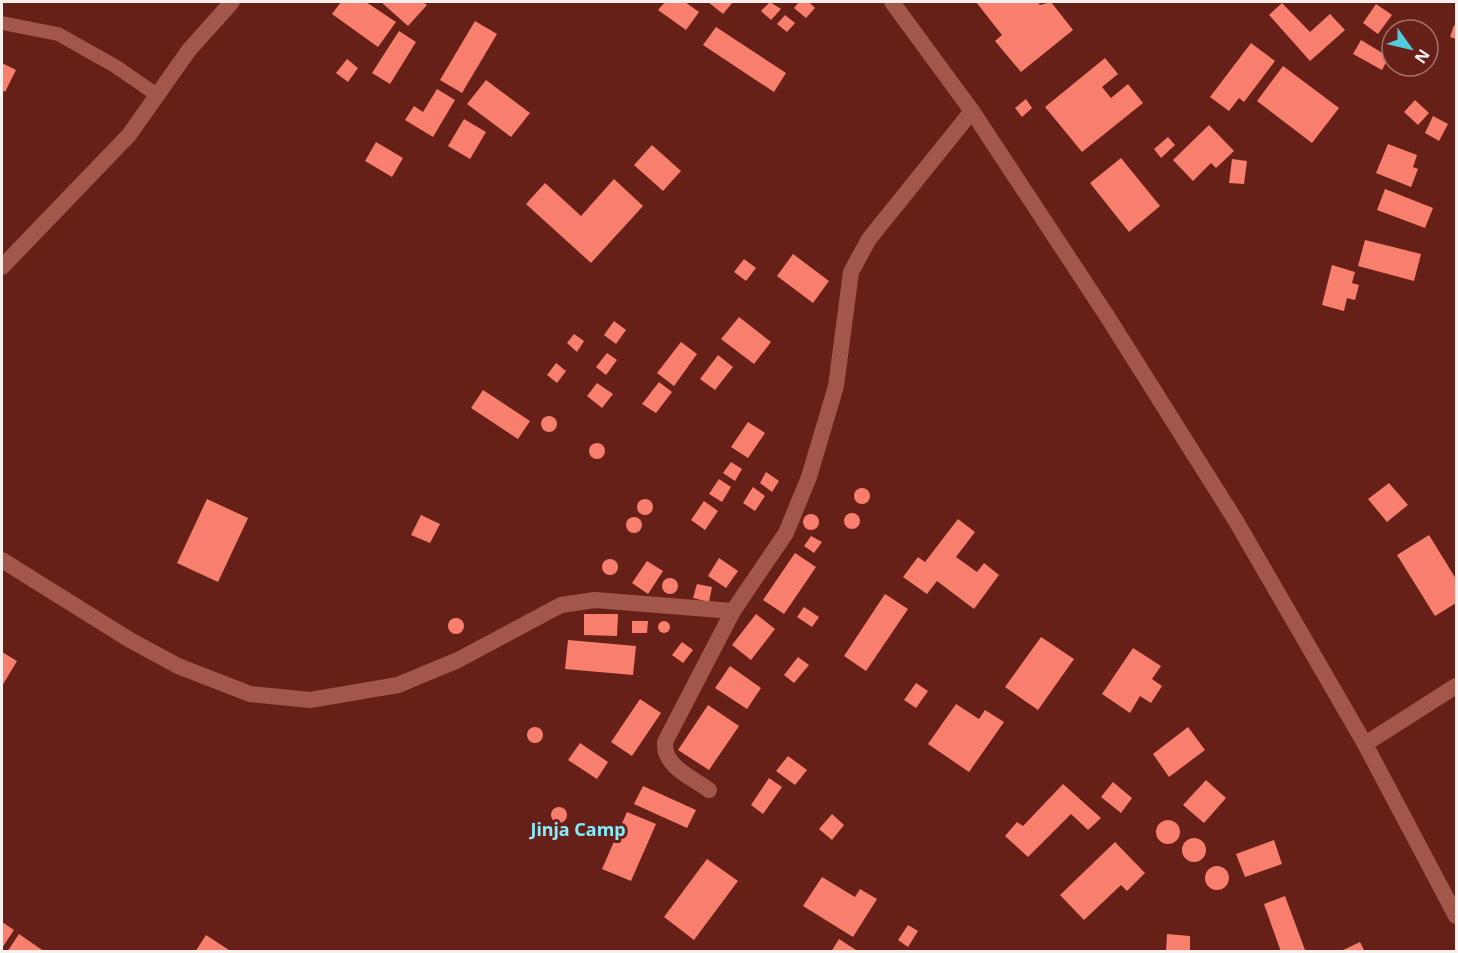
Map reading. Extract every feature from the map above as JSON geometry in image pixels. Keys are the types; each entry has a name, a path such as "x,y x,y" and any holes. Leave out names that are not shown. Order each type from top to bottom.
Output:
{"street":[{"path":"2,267 129,135 189,50 232,2"},
{"path":"892,2 972,111 1107,316 1236,521 1365,744 1456,916"},
{"path":"709,790 669,761 664,753 665,742 733,611 786,533 809,477 836,386 851,272 869,239 972,111"},
{"path":"2,560 130,640 178,666 250,694 310,700 398,685 458,660 561,605 595,600 733,611"},
{"path":"1365,744 1456,686"}],"lane":[{"path":"2,23 58,34 115,66 158,95"}],"building":[{"path":"341,2 366,2 396,22 378,47 332,14"},
{"path":"381,2 423,2 427,5 408,26"},
{"path":"665,2 685,2 699,12 686,30 658,10"},
{"path":"708,2 733,2 723,14"},
{"path":"770,2 781,9 771,20 761,11"},
{"path":"799,2 809,2 815,8 806,18 794,8"},
{"path":"976,2 1038,2 1040,5 1051,2 1073,30 1021,72 995,41 1002,35"},
{"path":"1282,3 1310,32 1330,14 1345,30 1310,61 1269,15"},
{"path":"1376,4 1392,15 1390,18 1380,18 1378,34 1363,23"},
{"path":"785,15 795,23 787,32 777,24"},
{"path":"475,21 497,34 462,93 440,80"},
{"path":"1454,25 1456,26 1456,39 1450,37"},
{"path":"716,27 786,73 774,92 703,45"},
{"path":"399,31 416,42 390,84 372,73"},
{"path":"1361,40 1380,52 1380,69 1353,54"},
{"path":"1251,43 1275,61 1244,102 1239,98 1229,111 1210,97"},
{"path":"1105,58 1118,74 1102,87 1111,98 1128,84 1143,103 1082,152 1045,107"},
{"path":"347,59 358,68 348,82 336,73"},
{"path":"2,63 16,70 5,92 2,90"},
{"path":"1283,66 1339,108 1312,143 1257,101"},
{"path":"486,80 530,113 511,137 467,104"},
{"path":"437,89 455,100 433,137 405,120 414,106 423,112"},
{"path":"1026,99 1032,108 1022,117 1015,108"},
{"path":"1415,100 1429,113 1418,125 1404,112"},
{"path":"1433,116 1448,124 1439,141 1425,133"},
{"path":"464,119 486,132 470,159 448,146"},
{"path":"1209,125 1234,151 1216,168 1211,163 1193,181 1173,160"},
{"path":"1168,137 1175,145 1161,158 1154,149"},
{"path":"376,142 403,158 392,177 365,161"},
{"path":"1388,144 1417,155 1413,167 1418,169 1411,187 1376,173"},
{"path":"652,145 681,171 663,191 634,165"},
{"path":"1121,158 1160,206 1129,232 1090,183"},
{"path":"1232,159 1247,161 1244,184 1229,183"},
{"path":"614,179 643,206 591,263 526,204 545,183 581,216"},
{"path":"1385,189 1433,208 1425,228 1377,210"},
{"path":"1365,240 1421,254 1414,281 1358,266"},
{"path":"793,254 829,281 813,303 777,276"},
{"path":"744,259 756,268 746,281 734,272"},
{"path":"1332,265 1355,272 1352,283 1359,285 1355,300 1347,298 1344,311 1322,305"},
{"path":"739,317 771,342 754,364 721,339"},
{"path":"614,321 626,330 616,344 604,335"},
{"path":"574,334 584,341 577,352 567,343"},
{"path":"681,342 697,354 674,386 657,373"},
{"path":"607,353 617,360 606,375 596,367"},
{"path":"718,355 733,367 715,390 700,379"},
{"path":"556,363 566,371 557,383 547,375"},
{"path":"659,382 672,392 656,413 642,404"},
{"path":"597,383 613,394 602,408 587,396"},
{"path":"483,390 530,421 518,439 471,408"},
{"path":"549,416 555,418 557,424 555,430 549,432 543,430 541,424 543,418"},
{"path":"748,422 765,433 748,458 731,447"},
{"path":"597,443 603,445 605,451 603,457 597,459 591,457 589,451 591,445"},
{"path":"731,462 742,469 735,481 723,473"},
{"path":"766,472 779,481 772,492 760,483"},
{"path":"719,479 731,487 722,502 709,494"},
{"path":"1389,483 1408,505 1387,522 1368,499"},
{"path":"753,487 765,496 755,511 743,503"},
{"path":"862,488 868,490 870,496 868,502 862,504 856,502 854,496 856,490"},
{"path":"207,499 248,518 218,582 177,563"},
{"path":"645,499 651,501 653,507 651,513 645,515 639,513 637,507 639,501"},
{"path":"704,501 718,511 705,530 691,520"},
{"path":"852,513 858,515 860,521 858,527 852,529 846,527 844,521 846,515"},
{"path":"811,514 817,516 819,522 817,528 811,530 805,528 803,522 805,516"},
{"path":"421,515 440,524 430,543 411,535"},
{"path":"634,517 640,519 642,525 640,531 634,533 628,531 626,525 628,519"},
{"path":"958,519 975,532 956,557 977,572 984,563 999,575 974,609 937,581 927,594 903,577 918,557 925,562"},
{"path":"1429,535 1456,579 1456,603 1435,616 1397,555"},
{"path":"811,536 822,542 814,553 804,546"},
{"path":"795,553 816,567 784,614 763,600"},
{"path":"719,558 738,571 726,588 708,576"},
{"path":"610,559 616,561 618,567 616,573 610,575 604,573 602,567 604,561"},
{"path":"647,561 663,571 648,594 632,583"},
{"path":"670,578 676,580 678,586 676,592 670,594 664,592 662,586 664,580"},
{"path":"697,584 712,587 709,602 693,598"},
{"path":"885,594 908,609 866,671 844,656"},
{"path":"804,607 819,617 812,627 797,617"},
{"path":"584,614 618,614 617,636 584,635"},
{"path":"756,614 775,629 751,660 732,645"},
{"path":"456,618 462,620 464,626 462,632 456,634 450,632 448,626 450,620"},
{"path":"632,621 648,621 647,633 632,633"},
{"path":"666,621 670,627 666,633 662,633 658,625"},
{"path":"1041,637 1074,659 1038,710 1005,687"},
{"path":"568,640 636,646 633,675 565,669"},
{"path":"682,642 693,650 683,663 672,655"},
{"path":"1133,648 1161,666 1152,679 1162,686 1151,703 1140,696 1130,713 1102,694"},
{"path":"2,652 17,661 2,686"},
{"path":"798,657 809,665 794,683 784,675"},
{"path":"730,666 761,688 747,709 715,688"},
{"path":"916,683 928,691 916,708 904,700"},
{"path":"640,699 661,713 632,756 611,742"},
{"path":"956,704 979,719 985,710 1004,722 969,772 928,744"},
{"path":"708,705 739,726 709,770 678,750"},
{"path":"535,727 541,729 543,735 541,741 535,743 529,741 527,735 529,729"},
{"path":"1188,727 1205,750 1169,777 1153,754"},
{"path":"580,743 608,762 597,779 568,760"},
{"path":"788,756 807,770 795,785 776,771"},
{"path":"769,778 782,787 763,814 751,805"},
{"path":"1206,780 1226,798 1204,823 1183,805"},
{"path":"1113,782 1132,798 1121,813 1101,797"},
{"path":"1063,784 1101,818 1088,830 1071,814 1028,857 1005,836 1017,822 1023,826"},
{"path":"643,786 696,810 687,828 634,804"},
{"path":"559,807 565,809 567,815 565,821 559,823 553,821 551,815 553,809"},
{"path":"627,812 656,824 631,881 602,869"},
{"path":"832,814 844,825 832,840 819,829"},
{"path":"1168,820 1176,824 1180,832 1176,840 1168,844 1160,840 1156,832 1160,824"},
{"path":"1194,838 1202,842 1206,850 1202,858 1194,862 1186,858 1182,850 1186,842"},
{"path":"1274,840 1282,864 1245,877 1236,854"},
{"path":"1115,842 1145,873 1127,891 1121,885 1084,920 1060,895"},
{"path":"707,859 738,881 694,940 664,917"},
{"path":"1217,866 1225,870 1229,878 1225,886 1217,890 1209,886 1205,878 1209,870"},
{"path":"822,877 855,897 860,889 877,899 853,937 803,906"},
{"path":"1285,896 1305,950 1302,952 1281,952 1264,904"},
{"path":"2,922 14,930 2,948"},
{"path":"908,925 918,931 908,947 898,940"},
{"path":"19,934 45,952 7,952"},
{"path":"1167,934 1190,936 1190,952 1166,952"},
{"path":"206,935 232,952 195,952"},
{"path":"839,939 859,952 831,952"},
{"path":"1360,942 1365,952 1339,952"}],"district":[{"name":"Jinja Camp","path":"578,830"}]}
